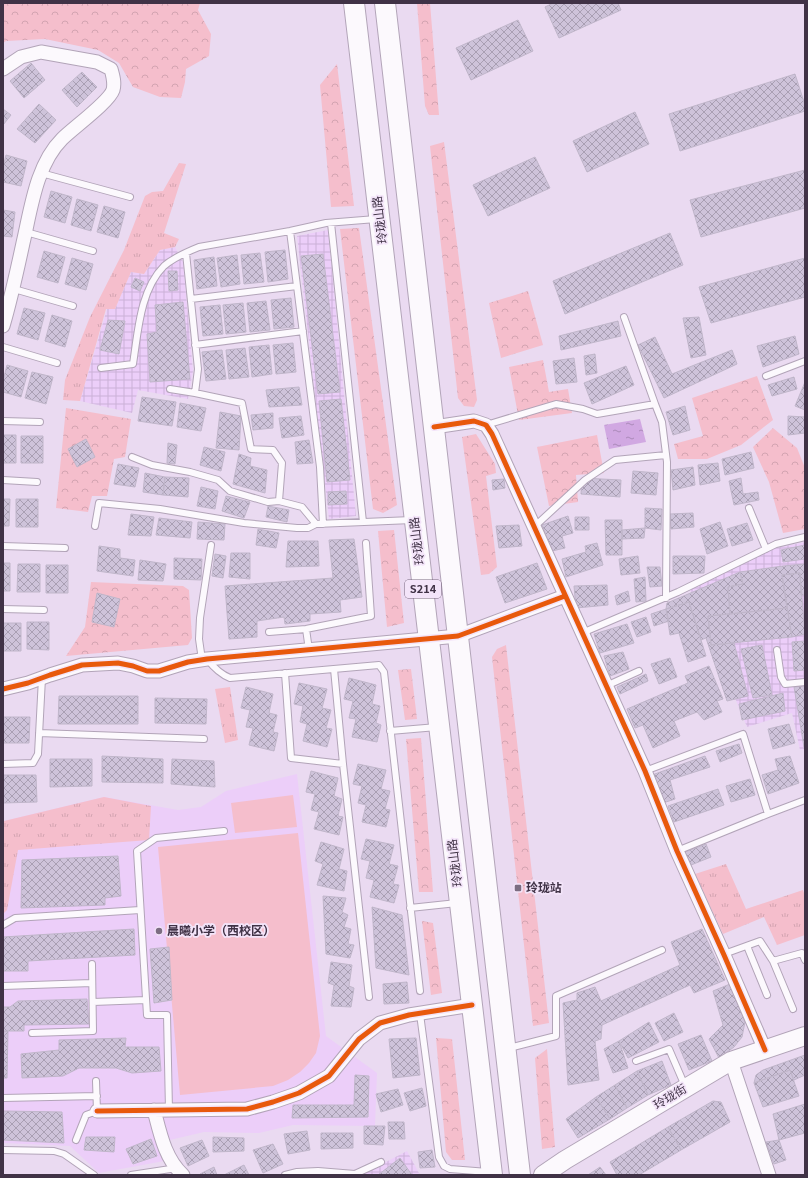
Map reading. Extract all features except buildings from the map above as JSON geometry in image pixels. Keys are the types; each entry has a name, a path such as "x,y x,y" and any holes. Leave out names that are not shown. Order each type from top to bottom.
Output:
{"main road":[{"name":"玲珑山路","path":"354,3 492,1174"},
{"name":"S214","path":"385,3 520,1175"}],"street":[{"path":"3,69 22,57 41,52 97,62 111,69 114,81 113,91 105,101 62,140 49,157 41,173 38,180 14,289 3,326"},
{"path":"434,427 474,421 486,425 492,434 645,771 677,851 724,954 765,1050"},
{"path":"3,689 28,683 82,665 118,663 147,671 160,671 188,662 205,660 458,636 565,596"},
{"path":"97,1111 247,1109 274,1102 299,1093 329,1076 358,1039 380,1023 409,1015 472,1005"},
{"name":"玲珑街","path":"543,1175 565,1160 731,1061 805,1036"},
{"path":"731,1061 769,1175"},
{"path":"154,1110 165,1147 180,1172"}],"lane":[{"path":"41,173 130,198"},
{"path":"101,368 133,364 141,313 150,286 164,266 186,253 199,247 331,223 379,218"},
{"path":"331,223 363,522"},
{"path":"290,231 320,467 324,524"},
{"path":"26,232 93,251"},
{"path":"186,253 198,369 196,393"},
{"path":"191,299 297,286"},
{"path":"14,289 73,306"},
{"path":"624,317 662,422 666,455 666,598"},
{"path":"196,345 303,331"},
{"path":"3,346 57,362"},
{"path":"766,376 805,361"},
{"path":"170,389 242,403 251,449 273,450 282,463 279,501"},
{"path":"486,425 556,404 596,414 655,404"},
{"path":"3,420 40,422"},
{"path":"534,527 585,480 615,460 666,455"},
{"path":"132,457 152,465 190,472 218,480 230,491 268,502 279,501 302,507 316,524"},
{"path":"3,480 37,482"},
{"path":"95,526 99,503 160,509 244,523 298,528 308,528 316,524 415,520"},
{"path":"750,508 766,549"},
{"path":"582,633 666,598 776,544 805,538"},
{"path":"269,632 306,629 371,616 366,543"},
{"path":"211,545 200,618 199,639 205,660 217,671 230,678 379,665 384,672 420,991"},
{"path":"3,546 65,548"},
{"path":"3,609 44,610"},
{"path":"306,629 309,650"},
{"path":"777,650 781,677 785,684 805,682"},
{"path":"334,669 369,997"},
{"path":"606,686 639,671"},
{"path":"285,673 291,758 343,764"},
{"path":"3,764 33,763 38,754 42,678"},
{"path":"390,732 439,726"},
{"path":"39,733 204,739"},
{"path":"645,771 743,734 768,814"},
{"path":"677,851 805,800"},
{"path":"169,1110 167,1015 147,1015 137,851 156,838 224,831"},
{"path":"410,908 460,902"},
{"path":"3,925 15,918 140,910"},
{"path":"724,954 760,941 773,961 793,1009"},
{"path":"747,946 767,995"},
{"path":"506,1049 556,1036 556,996 662,950"},
{"path":"773,961 802,953 805,960"},
{"path":"32,1033 93,1031 92,964"},
{"path":"3,986 92,983"},
{"path":"92,1002 146,1000"},
{"path":"420,1014 439,1157 444,1166 450,1170 492,1174"},
{"path":"636,1061 669,1049 686,1088"},
{"path":"76,1140 86,1115 97,1111 96,1081"},
{"path":"3,1098 97,1096"},
{"path":"3,1150 54,1151 70,1157 94,1175"},
{"path":"285,1175 318,1170 355,1174 381,1162"},
{"path":"131,1175 180,1172"}],"shaded area":[{"path":"328,230 356,516 329,519 297,236"},
{"path":"175,247 183,262 193,371 188,399 138,390 132,413 80,401 107,309 115,309 131,272 144,274 160,250"},
{"path":"805,542 805,749 800,750 792,713 747,727 690,590 776,548"},
{"name":"晨曦小学（西校区）","path":"297,774 326,1036 377,1073 375,1126 293,1125 259,1133 204,1132 157,1143 164,1161 99,1173 70,1146 3,1143 4,821 104,797 178,810 201,807 226,791"},
{"path":"407,1151 420,1175 361,1175"}],"green space":[{"path":"3,3 200,3 198,10 211,34 209,56 186,69 185,82 181,98 160,97 133,87 119,63 98,50 45,39 6,41 3,43"},
{"path":"417,3 430,3 439,115 429,115 425,106"},
{"path":"337,64 354,206 331,207 320,85"},
{"path":"444,142 477,400 474,407 464,406 458,398 430,146"},
{"path":"179,163 186,164 164,233 179,239 175,247 160,250 144,274 131,272 115,309 106,309 80,401 63,400 65,380 90,317 124,250 145,196 152,192 163,191"},
{"path":"359,228 397,505 383,513 373,509 340,229"},
{"path":"528,291 543,345 501,358 489,303"},
{"path":"543,360 549,392 568,389 572,413 519,420 509,367"},
{"path":"757,376 773,420 741,445 707,459 678,459 674,444 703,436 692,398"},
{"path":"66,408 131,419 125,457 114,459 107,496 92,496 88,512 56,508"},
{"path":"773,428 797,448 805,468 805,529 783,533 769,482 753,447"},
{"path":"476,434 495,464 496,473 486,476 497,567 489,574 481,575 462,437"},
{"path":"597,435 604,473 576,475 578,502 549,506 537,447"},
{"path":"394,530 404,623 387,627 378,531"},
{"path":"91,582 183,586 189,590 192,638 188,645 66,656 85,627"},
{"path":"506,645 549,1023 533,1026 492,657 497,649"},
{"path":"411,669 417,719 405,720 398,670"},
{"path":"230,687 238,740 225,743 215,689"},
{"path":"421,738 433,892 419,892 406,739"},
{"path":"293,795 297,827 235,833 231,803"},
{"path":"104,797 151,806 149,840 18,850 7,910 3,914 4,821"},
{"path":"298,833 320,1036 316,1053 300,1072 288,1080 273,1086 180,1095 158,847"},
{"path":"726,864 746,909 803,890 805,896 805,935 777,945 764,917 723,934 695,874"},
{"path":"422,921 433,923 442,993 431,995"},
{"path":"436,1038 452,1039 465,1160 452,1160 446,1152"},
{"path":"547,1049 555,1147 542,1149 535,1058"}],"water":[{"path":"640,419 646,442 609,449 604,425"}],"cycle path":[{"path":"434,427 474,421 486,425 492,434 645,771 677,851 765,1050"},
{"path":"3,689 28,683 82,665 118,663 147,671 159,671 188,662 207,659 458,636 565,596"},
{"path":"97,1111 247,1109 273,1102 299,1093 329,1076 359,1039 380,1023 409,1015 472,1005"}],"place":[{"name":"玲珑站","path":"518,888"},
{"name":"晨曦小学（西校区）","path":"159,931"}]}
